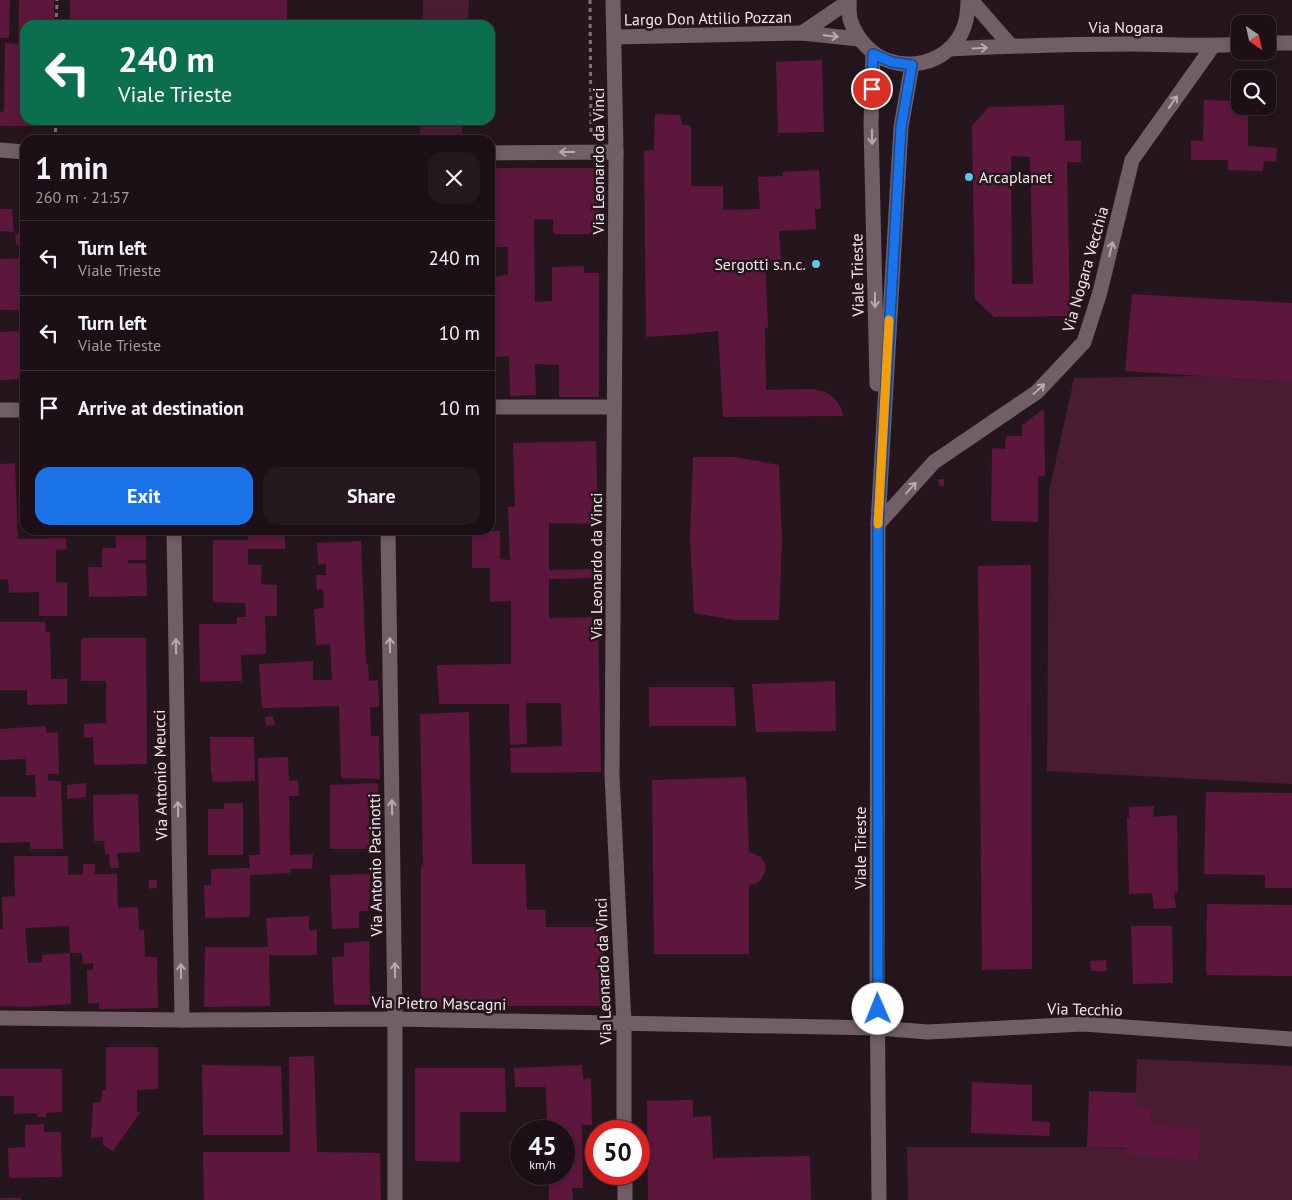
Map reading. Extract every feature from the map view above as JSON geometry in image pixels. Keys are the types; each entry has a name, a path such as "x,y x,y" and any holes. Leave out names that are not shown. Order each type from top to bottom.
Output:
{"street":[{"name":"Via Leonardo da Vinci","path":"613,0 616,152 612,775 624,1024 624,1120"},
{"name":"Largo Don Attilio Pozzan","path":"802,33 849,0"},
{"path":"849,0 851,20 860,39 873,54 892,62 912,65 932,60 949,49 961,34 968,17 969,0"},
{"path":"969,0 1011,46"},
{"name":"Largo Don Attilio Pozzan","path":"615,37 802,33 860,39"},
{"path":"1276,43 1292,43"},
{"name":"Via Nogara","path":"949,49 1133,44 1231,45"},
{"name":"Via Nogara Vecchia","path":"878,524 934,462 1037,392 1084,342 1100,292 1132,160 1213,46"},
{"name":"Viale Trieste","path":"873,54 871,124 879,496"},
{"name":"Viale Trieste","path":"879,1200 878,524 901,127 912,65"},
{"path":"0,150 20,152"},
{"path":"495,153 616,152"},
{"path":"495,407 614,407"},
{"path":"0,410 20,410"},
{"name":"Via Antonio Meucci","path":"174,535 182,1020"},
{"name":"Via Antonio Pacinotti","path":"388,535 395,1019 395,1200"},
{"name":"Via Pietro Mascagni","path":"0,1018 182,1020 395,1019 878,1028"},
{"name":"Via Tecchio","path":"878,1028 928,1032 1083,1024 1292,1039"},
{"path":"625,1185 625,1200"}],"path":[{"path":"56,20 57,0"},
{"path":"590,0 592,138"}],"shaded area":[{"path":"423,0 469,0 468,20 423,20"},
{"path":"420,125 463,125 462,135 420,135"},
{"path":"1200,376 1292,382 1292,784 1047,771 1049,492 1074,378"},
{"path":"1137,1059 1292,1066 1292,1200 908,1200 907,1147 1087,1147 1134,1149"}],"building":[{"path":"0,0 10,0 9,38 0,38"},
{"path":"19,0 54,0 54,20 20,20 20,125 54,126 0,126 0,112 4,111 5,43 18,44"},
{"path":"70,0 287,0 287,20 70,20"},
{"path":"822,60 824,132 778,133 776,62"},
{"path":"1204,100 1231,101 1231,115 1248,115 1248,146 1277,148 1276,162 1264,161 1263,171 1228,170 1228,160 1191,160 1191,141 1203,141"},
{"path":"1064,105 1065,141 1081,141 1081,162 1067,162 1070,316 994,317 975,299 972,126 989,107","holes":["1011,156 1030,157 1033,284 1012,284"]},
{"path":"655,114 680,115 682,125 691,126 691,186 723,186 723,210 760,209 758,177 783,176 782,172 819,170 821,209 815,209 816,229 779,231 781,260 765,260 768,328 765,328 766,390 813,389 826,392 836,400 843,416 723,417 718,331 646,337 644,151 654,150"},
{"path":"495,168 600,168 601,234 553,234 553,219 534,219 535,302 552,301 552,267 584,266 584,273 599,273 599,397 559,397 559,365 535,364 536,395 510,396 509,356 495,357 495,276 508,275 508,247 495,247"},
{"path":"0,209 12,209 14,232 0,231"},
{"path":"15,234 20,234 20,245 16,245"},
{"path":"20,258 20,310 0,310 0,259"},
{"path":"1132,294 1292,303 1292,382 1125,371"},
{"path":"20,331 20,379 0,380 0,332"},
{"path":"1044,409 1045,476 1038,476 1038,522 991,521 992,448 1005,449 1006,436 1022,436 1022,425"},
{"path":"596,441 598,524 549,523 549,570 598,569 598,578 549,579 549,618 598,617 601,772 511,773 510,748 562,746 561,703 526,703 527,744 510,745 509,704 439,704 437,665 511,664 511,601 490,602 490,568 472,568 472,535 495,535 495,531 500,531 500,559 510,560 508,507 515,507 513,443"},
{"path":"693,457 734,457 779,465 782,539 779,620 733,620 694,613 690,539"},
{"path":"15,463 18,539 66,538 67,549 56,550 56,582 67,583 67,616 39,616 39,592 9,593 8,579 0,579 0,464"},
{"path":"938,479 944,479 944,486 939,486"},
{"path":"115,535 146,535 146,560 128,560 128,563 146,563 147,596 89,597 88,567 102,567 102,548 116,548"},
{"path":"248,535 285,535 285,549 248,549 248,565 262,565 261,584 277,585 277,616 265,616 266,654 241,655 242,681 200,682 199,624 237,624 237,617 246,617 245,603 213,602 213,540 248,540"},
{"path":"361,541 366,664 368,664 369,681 378,680 379,707 370,707 371,736 379,736 380,779 341,778 339,706 262,708 259,664 313,661 313,680 332,680 330,644 316,645 314,609 323,608 324,604 323,589 317,590 316,575 326,575 326,564 318,565 317,543"},
{"path":"1031,565 1032,969 982,970 978,566"},
{"path":"0,622 45,622 46,632 50,632 51,679 67,679 67,704 27,705 27,690 0,690"},
{"path":"81,638 146,638 147,764 94,765 93,737 84,738 84,724 106,723 106,681 81,681"},
{"path":"835,681 836,731 756,732 752,684"},
{"path":"649,687 734,687 736,726 649,726"},
{"path":"469,712 472,864 525,864 527,910 545,910 546,927 603,927 604,1006 421,1006 421,865 423,865 420,714"},
{"path":"273,716 275,725 266,726 265,717"},
{"path":"46,726 46,733 58,732 59,774 48,774 48,781 61,781 63,849 30,849 30,842 0,843 0,797 36,797 35,775 26,775 26,759 0,760 0,729"},
{"path":"210,737 254,737 255,781 213,782"},
{"path":"288,757 289,781 298,780 299,796 289,796 290,855 313,854 312,869 290,869 290,873 250,875 250,917 205,918 204,885 211,885 211,869 250,868 249,855 260,855 258,758"},
{"path":"746,777 749,852 761,857 766,870 761,880 749,885 749,954 654,954 652,780"},
{"path":"86,783 86,797 67,799 67,785"},
{"path":"378,783 378,808 369,809 369,849 330,849 330,785"},
{"path":"1206,792 1292,793 1292,888 1265,888 1265,875 1204,874"},
{"path":"138,794 140,852 117,853 119,868 110,868 109,854 105,854 104,841 94,841 93,795"},
{"path":"224,803 243,803 243,855 208,855 208,809 224,809"},
{"path":"1154,806 1153,817 1177,815 1178,892 1174,893 1176,908 1154,909 1152,893 1129,894 1127,818 1129,818 1129,807"},
{"path":"14,856 68,856 68,875 83,874 83,864 95,864 95,874 117,874 118,908 138,907 139,930 144,930 145,957 157,957 158,1008 99,1009 99,1003 88,1003 87,970 93,970 93,963 83,964 82,953 70,953 71,1004 27,1007 0,1006 0,929 3,929 2,897 15,896","holes":["69,926 70,953 42,955 42,962 28,963 25,928"]},
{"path":"370,874 369,911 359,911 359,928 332,929 330,875"},
{"path":"149,880 157,880 157,888 149,889"},
{"path":"1207,904 1292,905 1292,976 1206,975"},
{"path":"309,916 309,930 317,930 317,955 269,955 270,1006 204,1007 205,947 268,947 266,918"},
{"path":"1131,926 1172,926 1173,983 1133,984"},
{"path":"369,941 370,1005 334,1005 332,957 344,957 344,943"},
{"path":"1106,960 1107,971 1091,971 1090,961"},
{"path":"106,1047 158,1047 158,1089 137,1090 137,1111 140,1113 113,1151 103,1145 103,1137 91,1138 93,1103 101,1102 102,1090 106,1090"},
{"path":"314,1056 317,1152 380,1153 381,1200 204,1200 203,1152 290,1152 289,1057"},
{"path":"202,1065 281,1066 283,1135 203,1135"},
{"path":"582,1065 583,1079 591,1078 592,1120 585,1120 585,1125 582,1125 583,1188 572,1188 573,1200 549,1200 549,1185 575,1185 575,1120 547,1120 546,1087 515,1087 514,1068"},
{"path":"415,1068 505,1068 506,1112 460,1112 460,1162 415,1161"},
{"path":"0,1069 62,1069 62,1112 46,1113 46,1117 37,1117 37,1113 14,1114 14,1096 0,1096"},
{"path":"972,1082 1032,1085 1032,1121 1050,1122 1049,1136 971,1133"},
{"path":"1089,1091 1136,1093 1136,1106 1152,1107 1150,1124 1201,1129 1198,1161 1125,1155 1126,1148 1087,1147"},
{"path":"693,1100 693,1117 711,1116 713,1158 810,1156 811,1200 648,1200 648,1185 650,1185 650,1120 647,1120 647,1101"},
{"path":"44,1124 44,1132 61,1132 62,1177 9,1178 8,1148 25,1147 25,1125"},
{"path":"0,1198 21,1198 21,1200 1,1200"}],"slow traffic":[{"path":"878,524 889,320"}],"place":[{"name":"Arcaplanet","path":"969,177"},
{"name":"Sergotti s.n.c.","path":"816,264"}],"route":[{"path":"872,89 873,54 892,62 912,65 901,127 879,496 878,1009"}]}
